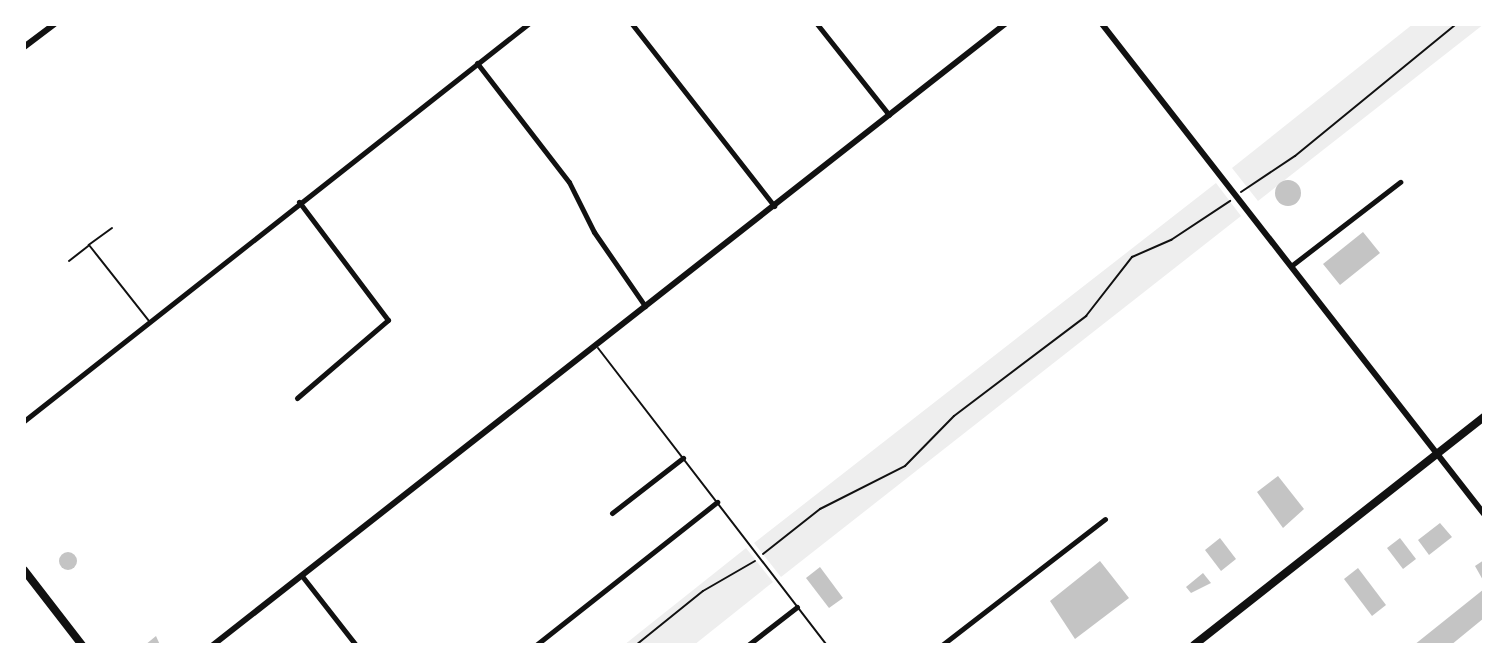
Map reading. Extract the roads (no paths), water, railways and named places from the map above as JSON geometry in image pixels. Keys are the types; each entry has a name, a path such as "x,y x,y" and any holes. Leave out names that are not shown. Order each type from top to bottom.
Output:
{"main road":[{"path":"1194,645 1484,417"},
{"path":"24,570 82,645"}],"street":[{"path":"24,47 54,24"},
{"path":"24,421 528,24"},
{"path":"632,24 774,207"},
{"path":"817,24 889,115"},
{"path":"213,645 1005,24"},
{"path":"1102,24 1484,514"},
{"path":"477,63 569,182 594,232 646,307"},
{"path":"1291,266 1400,182"},
{"path":"297,398 388,320 299,202"},
{"path":"612,513 683,458"},
{"path":"536,645 717,502"},
{"path":"942,645 1105,519"},
{"path":"302,576 356,645"},
{"path":"748,645 797,607"}],"lane":[{"path":"69,261 112,228"},
{"path":"89,245 149,322"},
{"path":"596,346 827,645"}]}
